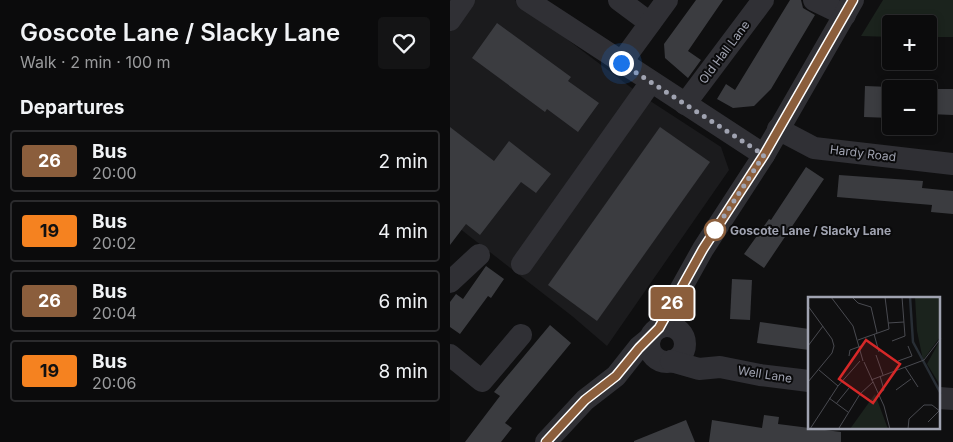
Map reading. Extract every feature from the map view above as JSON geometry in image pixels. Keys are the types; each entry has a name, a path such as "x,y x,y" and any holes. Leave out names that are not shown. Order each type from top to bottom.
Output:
{"street":[{"path":"450,20 464,0"},
{"path":"527,0 764,155"},
{"path":"619,0 650,23"},
{"path":"621,63 667,0"},
{"name":"Old Hall Lane","path":"685,104 762,0"},
{"path":"666,361 656,358 651,352 649,345 669,335 682,320 678,294 703,249 764,155 849,8 814,0"},
{"path":"522,264 651,82"},
{"name":"Hardy Road","path":"778,129 814,148 953,164"},
{"path":"450,282 480,255"},
{"path":"450,355 482,381 521,335"},
{"path":"616,376 677,359 682,355 669,335"},
{"path":"546,442 585,400 616,376 639,348 669,335"},
{"name":"Well Lane","path":"669,335 720,367"},
{"name":"Well Lane","path":"666,361 699,369 720,367 760,375 808,381"},
{"path":"940,398 953,399"}],"shaded area":[{"path":"470,0 515,0 641,95 721,147 729,170 607,346 572,316 450,221 450,29"},
{"path":"883,0 953,0 953,37 937,37 937,15 882,15 882,37 861,36"}],"building":[{"path":"696,0 723,0 688,51 701,60 688,78 665,58 664,44"},
{"path":"790,0 801,0 803,8 815,15 771,89 754,106 733,108 717,99 726,84 735,90"},
{"path":"497,23 571,77 568,81 599,103 578,132 547,109 545,112 472,58"},
{"path":"865,86 882,87 882,118 864,117"},
{"path":"937,89 953,89 953,115 937,114"},
{"path":"450,127 494,161 509,141 551,174 536,193 521,182 480,235 466,224 450,245"},
{"path":"660,127 710,162 597,321 548,285"},
{"path":"806,167 824,179 764,268 744,254 769,219 771,220"},
{"path":"839,175 923,181 922,188 953,191 953,214 931,212 932,205 837,197"},
{"path":"486,266 504,279 491,298 488,296 460,334 450,327 450,302 456,294 463,299"},
{"path":"732,279 752,280 750,320 730,319"},
{"path":"760,322 808,329 808,350 757,343"},
{"path":"550,325 571,343 505,423 512,428 501,442 465,442 500,396 494,392"},
{"path":"764,415 779,417 778,424 808,428 808,430 841,432 841,442 709,442 712,420 762,428"},
{"path":"686,420 695,442 634,442 634,441"}],"bus line":[{"name":"26","path":"546,442 585,400 616,376 639,348 659,328 703,249 764,155 853,0"}],"place":[{"name":"Goscote Lane / Slacky Lane","path":"715,230"}],"route":[{"path":"621,63 764,155 713,233 715,230"}]}
